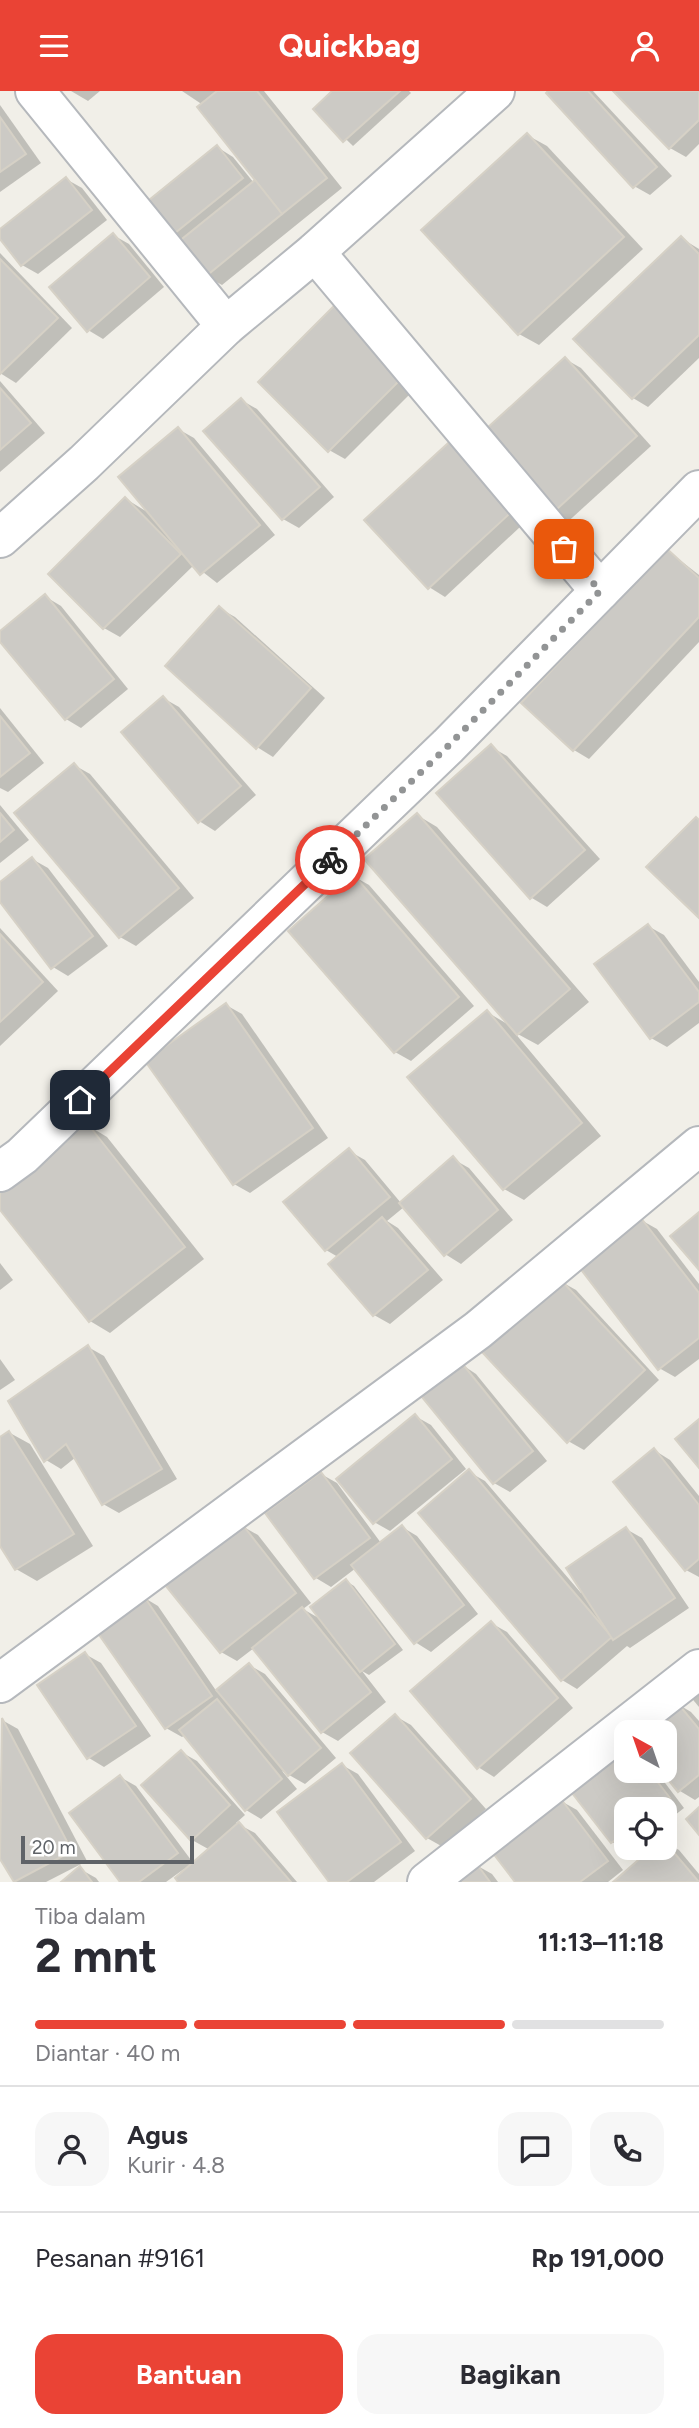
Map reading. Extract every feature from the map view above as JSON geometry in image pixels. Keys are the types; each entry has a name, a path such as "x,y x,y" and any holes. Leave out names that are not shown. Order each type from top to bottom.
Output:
{"street":[{"path":"35,91 226,326"},
{"path":"0,538 84,463 226,326 495,91"},
{"path":"315,251 600,591"},
{"path":"0,1172 32,1146 448,746 699,490"},
{"path":"0,1683 478,1330 699,1146"},
{"path":"427,1882 699,1669"}],"building":[{"path":"217,91 257,91 327,178 282,214 197,107"},
{"path":"332,91 400,91 343,142 313,109"},
{"path":"588,91 657,167 633,188 546,93"},
{"path":"613,91 699,91 699,120 669,149"},
{"path":"0,117 26,154 0,172"},
{"path":"527,133 624,237 518,335 421,230"},
{"path":"217,145 243,178 170,237 143,205"},
{"path":"66,177 92,210 21,266 0,239 0,229"},
{"path":"255,180 282,214 205,277 177,243"},
{"path":"113,233 150,277 87,332 49,287"},
{"path":"681,236 699,254 699,335 632,399 573,339"},
{"path":"0,259 58,318 0,374"},
{"path":"335,305 405,375 328,452 258,382"},
{"path":"565,357 637,436 546,519 474,440"},
{"path":"0,388 31,423 0,450"},
{"path":"241,398 320,487 282,520 203,431"},
{"path":"178,427 260,525 200,575 118,477"},
{"path":"457,435 520,504 428,589 364,520"},
{"path":"125,497 181,554 103,629 48,574"},
{"path":"666,548 699,578 699,617 573,751 521,703"},
{"path":"45,594 114,679 65,720 0,642 0,631"},
{"path":"219,606 311,688 256,749 165,666"},
{"path":"163,696 241,786 198,823 121,732"},
{"path":"0,716 30,753 0,777"},
{"path":"491,744 585,850 530,899 436,793"},
{"path":"74,763 179,888 119,938 14,813"},
{"path":"0,813 14,830 0,842"},
{"path":"417,813 570,989 517,1035 364,859"},
{"path":"696,817 699,820 699,918 646,867"},
{"path":"32,857 93,936 51,969 0,902 0,882"},
{"path":"353,874 459,997 394,1053 288,931"},
{"path":"648,924 699,992 699,1002 650,1039 594,964"},
{"path":"0,934 43,982 0,1022"},
{"path":"226,1003 313,1128 233,1185 145,1061"},
{"path":"487,1010 582,1123 503,1190 407,1077"},
{"path":"87,1123 185,1247 89,1322 0,1210 0,1193"},
{"path":"349,1148 390,1197 325,1251 283,1202"},
{"path":"453,1156 498,1210 444,1256 399,1203"},
{"path":"699,1212 699,1270 670,1236"},
{"path":"382,1217 428,1270 373,1316 328,1264"},
{"path":"641,1218 699,1293 699,1338 658,1370 579,1267"},
{"path":"560,1279 645,1370 567,1443 482,1352"},
{"path":"88,1345 162,1469 102,1505 66,1444 44,1462 8,1401"},
{"path":"461,1362 533,1451 493,1484 421,1396"},
{"path":"415,1414 452,1459 373,1524 336,1479"},
{"path":"699,1419 699,1468 675,1439"},
{"path":"9,1431 74,1534 15,1570 0,1546 0,1437"},
{"path":"654,1448 699,1505 699,1559 685,1571 613,1482"},
{"path":"469,1469 612,1637 561,1681 418,1513"},
{"path":"321,1472 370,1538 314,1579 265,1513"},
{"path":"242,1524 296,1593 220,1653 165,1585"},
{"path":"402,1525 464,1605 414,1644 351,1565"},
{"path":"626,1527 675,1598 613,1640 566,1568"},
{"path":"346,1579 395,1644 360,1672 310,1607"},
{"path":"143,1595 212,1696 165,1729 95,1629"},
{"path":"302,1607 371,1692 321,1733 252,1648"},
{"path":"491,1621 558,1698 477,1769 410,1691"},
{"path":"85,1652 136,1726 87,1759 37,1685"},
{"path":"249,1663 321,1748 288,1776 216,1690"},
{"path":"217,1699 282,1779 245,1811 179,1730"},
{"path":"675,1700 699,1729 699,1775 678,1792 671,1783 677,1783 677,1720 652,1720"},
{"path":"395,1714 471,1799 426,1839 350,1753"},
{"path":"2,1718 72,1851 14,1882 0,1859"},
{"path":"181,1750 230,1805 191,1841 141,1785"},
{"path":"614,1750 614,1783 658,1783 669,1797 614,1797 614,1841 611,1843 565,1784"},
{"path":"342,1763 401,1842 347,1882 329,1882 277,1812"},
{"path":"120,1775 178,1853 139,1882 120,1882 69,1813"},
{"path":"561,1799 608,1861 580,1882 515,1882 492,1852"},
{"path":"699,1807 699,1835 686,1819"},
{"path":"239,1822 291,1882 178,1882 175,1878"},
{"path":"677,1856 699,1882 613,1882 638,1860 677,1860"},
{"path":"476,1863 490,1882 450,1882"},
{"path":"80,1866 92,1882 61,1882"}],"way so far":[{"path":"330,860 448,746 600,591 564,549"}],"route":[{"path":"80,1100 330,860"}]}
